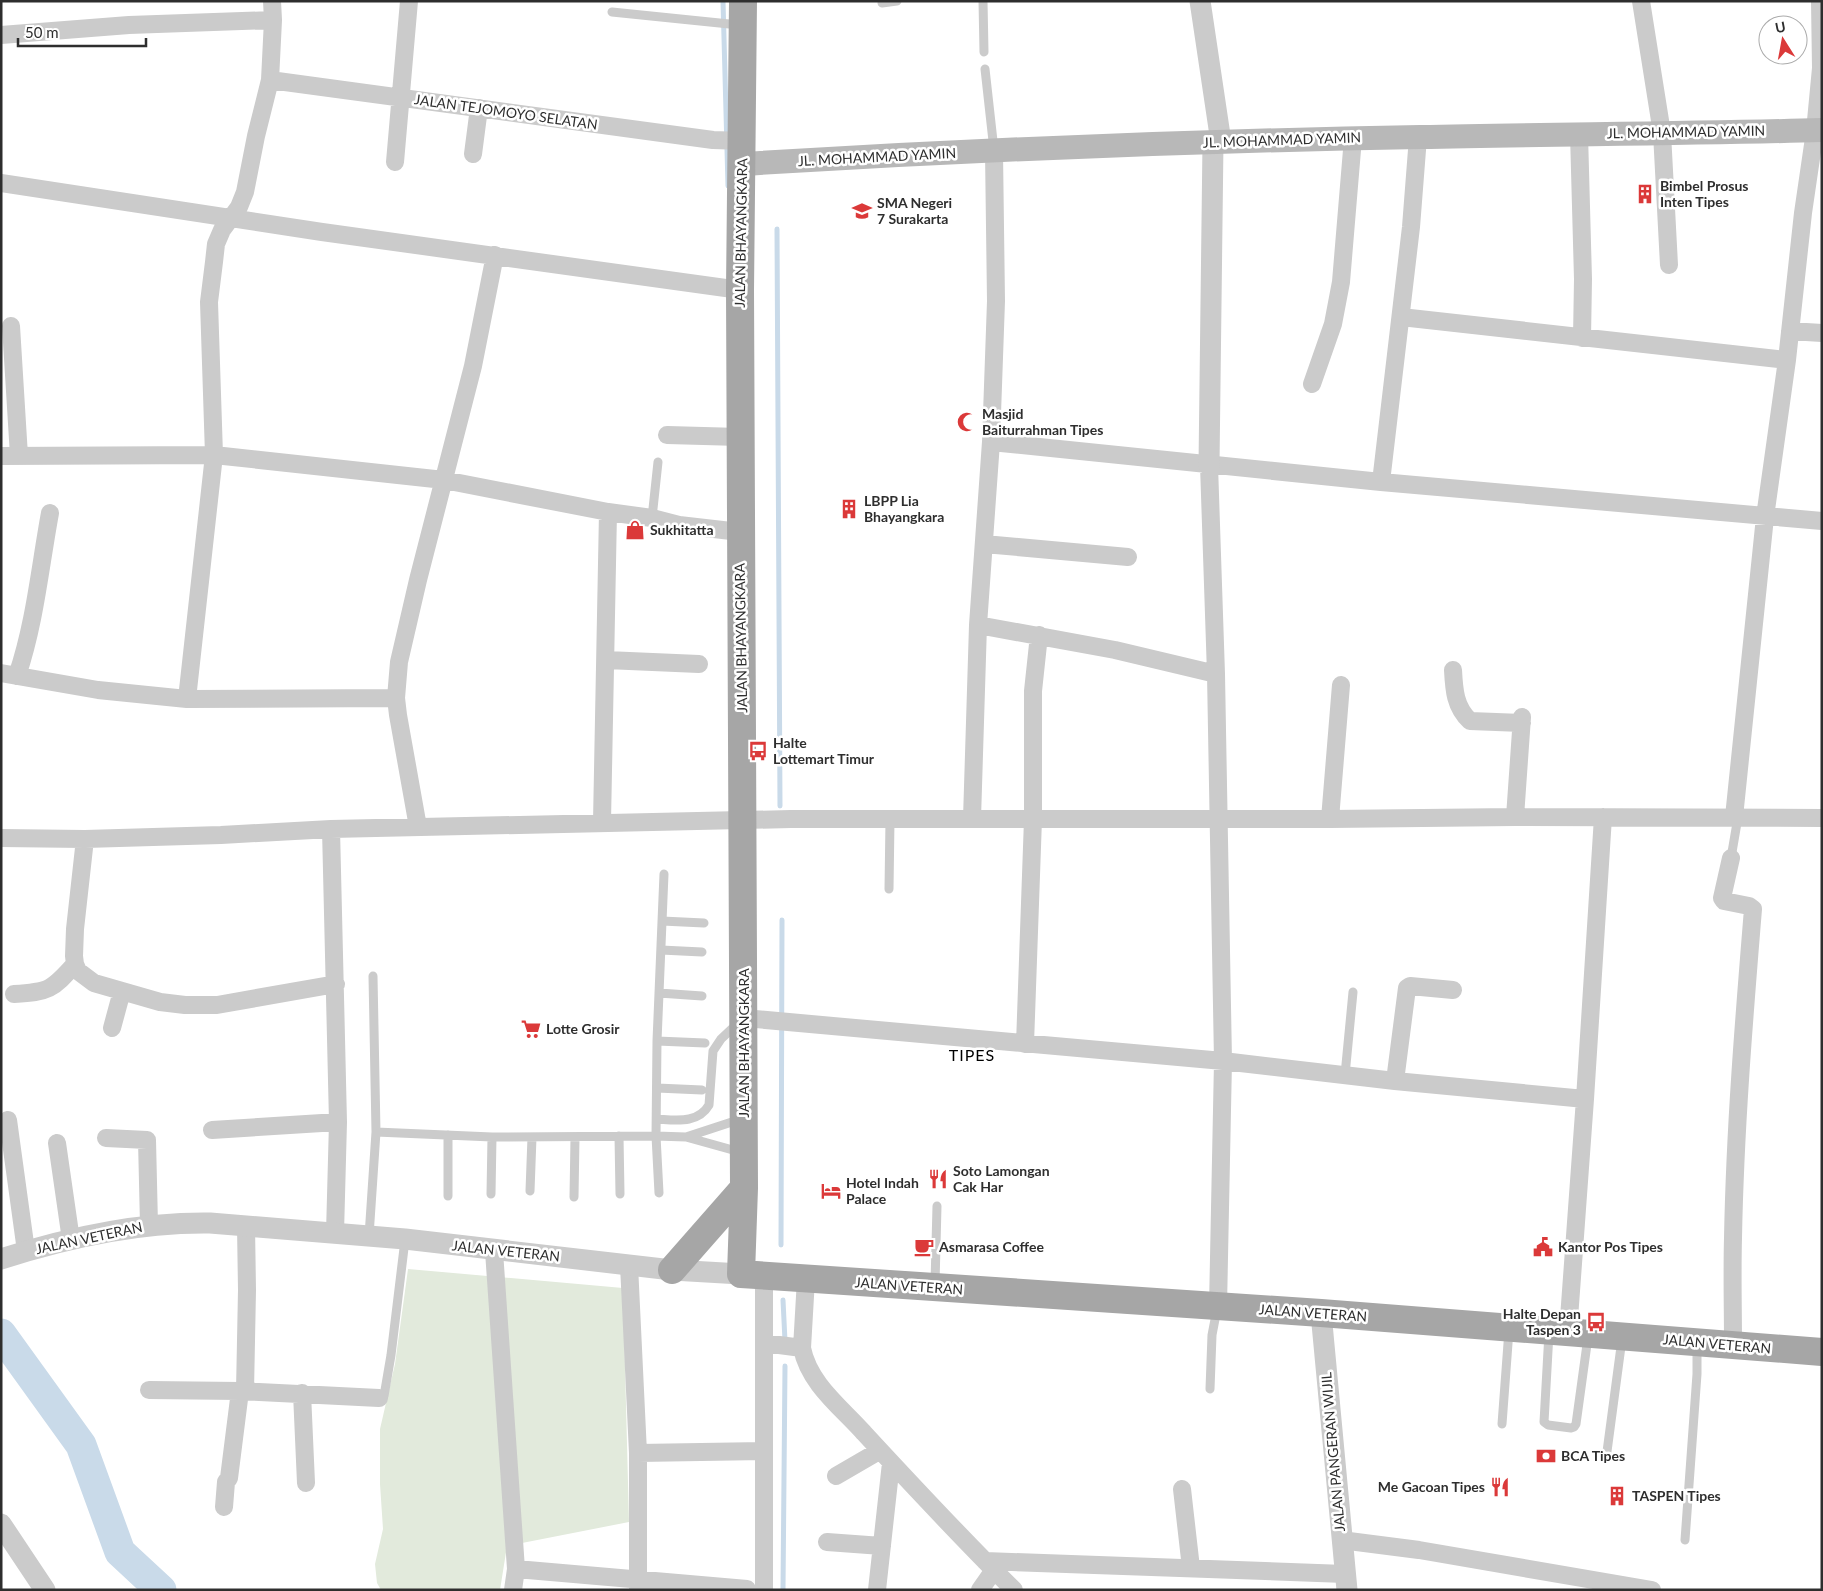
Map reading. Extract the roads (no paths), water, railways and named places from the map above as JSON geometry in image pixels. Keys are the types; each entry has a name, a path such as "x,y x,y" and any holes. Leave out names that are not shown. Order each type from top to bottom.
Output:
{"main road":[{"name":"JALAN BHAYANGKARA","path":"741,17 733,146 740,290 743,820 748,1018 744,1118 744,1188 753,1275"},
{"name":"JL. MOHAMMAD YAMIN","path":"733,146 860,157 1353,138 1818,130"},
{"path":"672,1270 744,1188"},
{"name":"JALAN VETERAN","path":"753,1275 1321,1314 1822,1352"}],"street":[{"path":"187,699 214,455 210,302 216,244 222,230 239,208 245,192 270,80 272,1"},
{"path":"395,162 409,1"},
{"path":"1200,1 1217,142 1209,464 1216,674 1223,1061 1218,1307"},
{"path":"1641,1 1662,133 1669,265"},
{"path":"1736,817 1765,517 1787,360 1803,213 1818,130 1821,68 1820,1"},
{"path":"1,35 130,25 273,20"},
{"name":"JALAN TEJOMOYO SELATAN","path":"270,80 479,108 733,146"},
{"path":"473,154 479,108"},
{"path":"1579,134 1583,279 1582,338"},
{"path":"1381,482 1411,227 1418,137"},
{"path":"1312,384 1334,324 1342,282 1353,138"},
{"path":"972,820 978,625 992,442 996,301 994,152"},
{"path":"1,183 231,218 740,290"},
{"path":"418,827 396,698 399,662 473,366 495,256"},
{"path":"1401,317 1787,360"},
{"path":"11,326 10,456 214,455 444,480 608,512 652,518 679,525 740,532"},
{"path":"1790,331 1822,333"},
{"path":"667,435 740,436"},
{"path":"992,442 1381,482 1822,521"},
{"path":"50,512 34,612 25,651 9,674 98,690 187,699 396,698"},
{"path":"602,822 608,512"},
{"path":"984,544 1128,557"},
{"path":"978,625 1115,650 1216,674"},
{"path":"1025,1044 1034,819 1033,691 1039,635"},
{"path":"606,660 699,664"},
{"path":"1453,670 1457,705 1462,714 1470,721 1522,720 1515,817"},
{"path":"1330,819 1341,685"},
{"path":"1,838 85,839 221,835 331,829 743,820 1515,817 1822,818"},
{"path":"1568,1332 1603,817"},
{"path":"331,829 338,1122 336,1233"},
{"path":"85,839 75,929 75,964 78,970 89,980 160,1002 217,1005 336,984"},
{"path":"1731,858 1722,898 1749,906 1752,909 1737,1141 1733,1238 1733,1344"},
{"path":"14,994 37,993 50,989 75,964"},
{"path":"1395,1081 1407,988 1410,986 1453,990"},
{"path":"112,1028 122,991"},
{"path":"748,1018 1223,1061 1395,1081 1585,1099"},
{"path":"8,1120 12,1256"},
{"path":"212,1130 338,1122"},
{"path":"106,1138 147,1140 149,1224"},
{"path":"57,1143 71,1240"},
{"name":"JALAN VETERAN","path":"12,1256 109,1231 149,1224 202,1223 405,1239 494,1251 672,1270 753,1275"},
{"path":"224,1507 226,1482 229,1478 242,1391 247,1290 246,1226"},
{"path":"494,1251 516,1569 513,1590"},
{"path":"629,1265 631,1343 638,1453 639,1585"},
{"path":"753,1275 764,1343 764,1590"},
{"path":"806,1279 802,1348 819,1385 885,1457 1014,1590"},
{"name":"JALAN PANGERAN WIJIL","path":"1321,1314 1346,1582"},
{"path":"764,1343 802,1348"},
{"path":"149,1390 242,1391 378,1398"},
{"path":"302,1394 306,1483"},
{"path":"638,1453 764,1451"},
{"path":"836,1476 885,1457"},
{"path":"877,1590 882,1546 885,1457"},
{"path":"1182,1489 1191,1568"},
{"path":"1,1524 45,1590"},
{"path":"1341,1540 1419,1550 1649,1590"},
{"path":"826,1542 882,1546"},
{"path":"989,1566 1191,1568 1346,1582"},
{"path":"980,1590 989,1566"},
{"path":"516,1569 639,1585 746,1589"}],"lane":[{"path":"882,3 897,1"},
{"path":"983,1 984,52"},
{"path":"612,12 708,23 741,17"},
{"path":"985,69 994,152"},
{"path":"652,518 658,462"},
{"path":"1731,858 1736,817"},
{"path":"889,890 890,820"},
{"path":"659,1194 656,1136 657,1041 664,874"},
{"path":"662,921 704,923"},
{"path":"661,950 702,952"},
{"path":"369,1236 376,1132 373,976"},
{"path":"1345,1075 1353,992"},
{"path":"659,993 702,996"},
{"path":"657,1119 682,1121 704,1112 708,1105 713,1051 721,1039 748,1018"},
{"path":"657,1041 704,1043"},
{"path":"657,1088 702,1090"},
{"path":"686,1137 744,1118"},
{"path":"376,1132 492,1137 686,1137 744,1153"},
{"path":"448,1134 448,1196"},
{"path":"619,1136 620,1194"},
{"path":"491,1194 492,1137"},
{"path":"530,1191 532,1137"},
{"path":"574,1196 575,1138"},
{"path":"935,1287 937,1206"},
{"path":"378,1398 384,1396 391,1356 405,1239"},
{"path":"1210,1389 1212,1335 1218,1307"},
{"path":"1502,1424 1510,1328"},
{"path":"1568,1332 1576,1424 1571,1428 1548,1425 1544,1420 1568,1332"},
{"path":"1606,1459 1623,1336"},
{"path":"1686,1540 1697,1374 1697,1342"}],"waterway":[{"path":"723,1 728,186"},
{"path":"777,229 780,806"},
{"path":"781,1245 782,920"},
{"path":"783,1300 785,1341"},
{"path":"1,1334 81,1445 120,1552 161,1590"},
{"path":"783,1590 785,1366"}],"place":[{"name":"Bimbel Prosus Inten Tipes","path":"1645,194"},
{"name":"SMA Negeri 7 Surakarta","path":"862,211"},
{"name":"Masjid Baiturrahman Tipes","path":"967,422"},
{"name":"LBPP Lia Bhayangkara","path":"849,509"},
{"name":"Sukhitatta","path":"635,530"},
{"name":"Halte Lottemart Timur","path":"758,751"},
{"name":"Lotte Grosir","path":"531,1029"},
{"name":"Soto Lamongan Cak Har","path":"938,1179"},
{"name":"Hotel Indah Palace","path":"831,1191"},
{"name":"Asmarasa Coffee","path":"924,1247"},
{"name":"Kantor Pos Tipes","path":"1543,1247"},
{"name":"Halte Depan Taspen 3","path":"1596,1322"},
{"name":"BCA Tipes","path":"1546,1456"},
{"name":"Me Gacoan Tipes","path":"1500,1487"},
{"name":"TASPEN Tipes","path":"1617,1496"}],"district":[{"name":"TIPES","path":"972,1055"}]}
